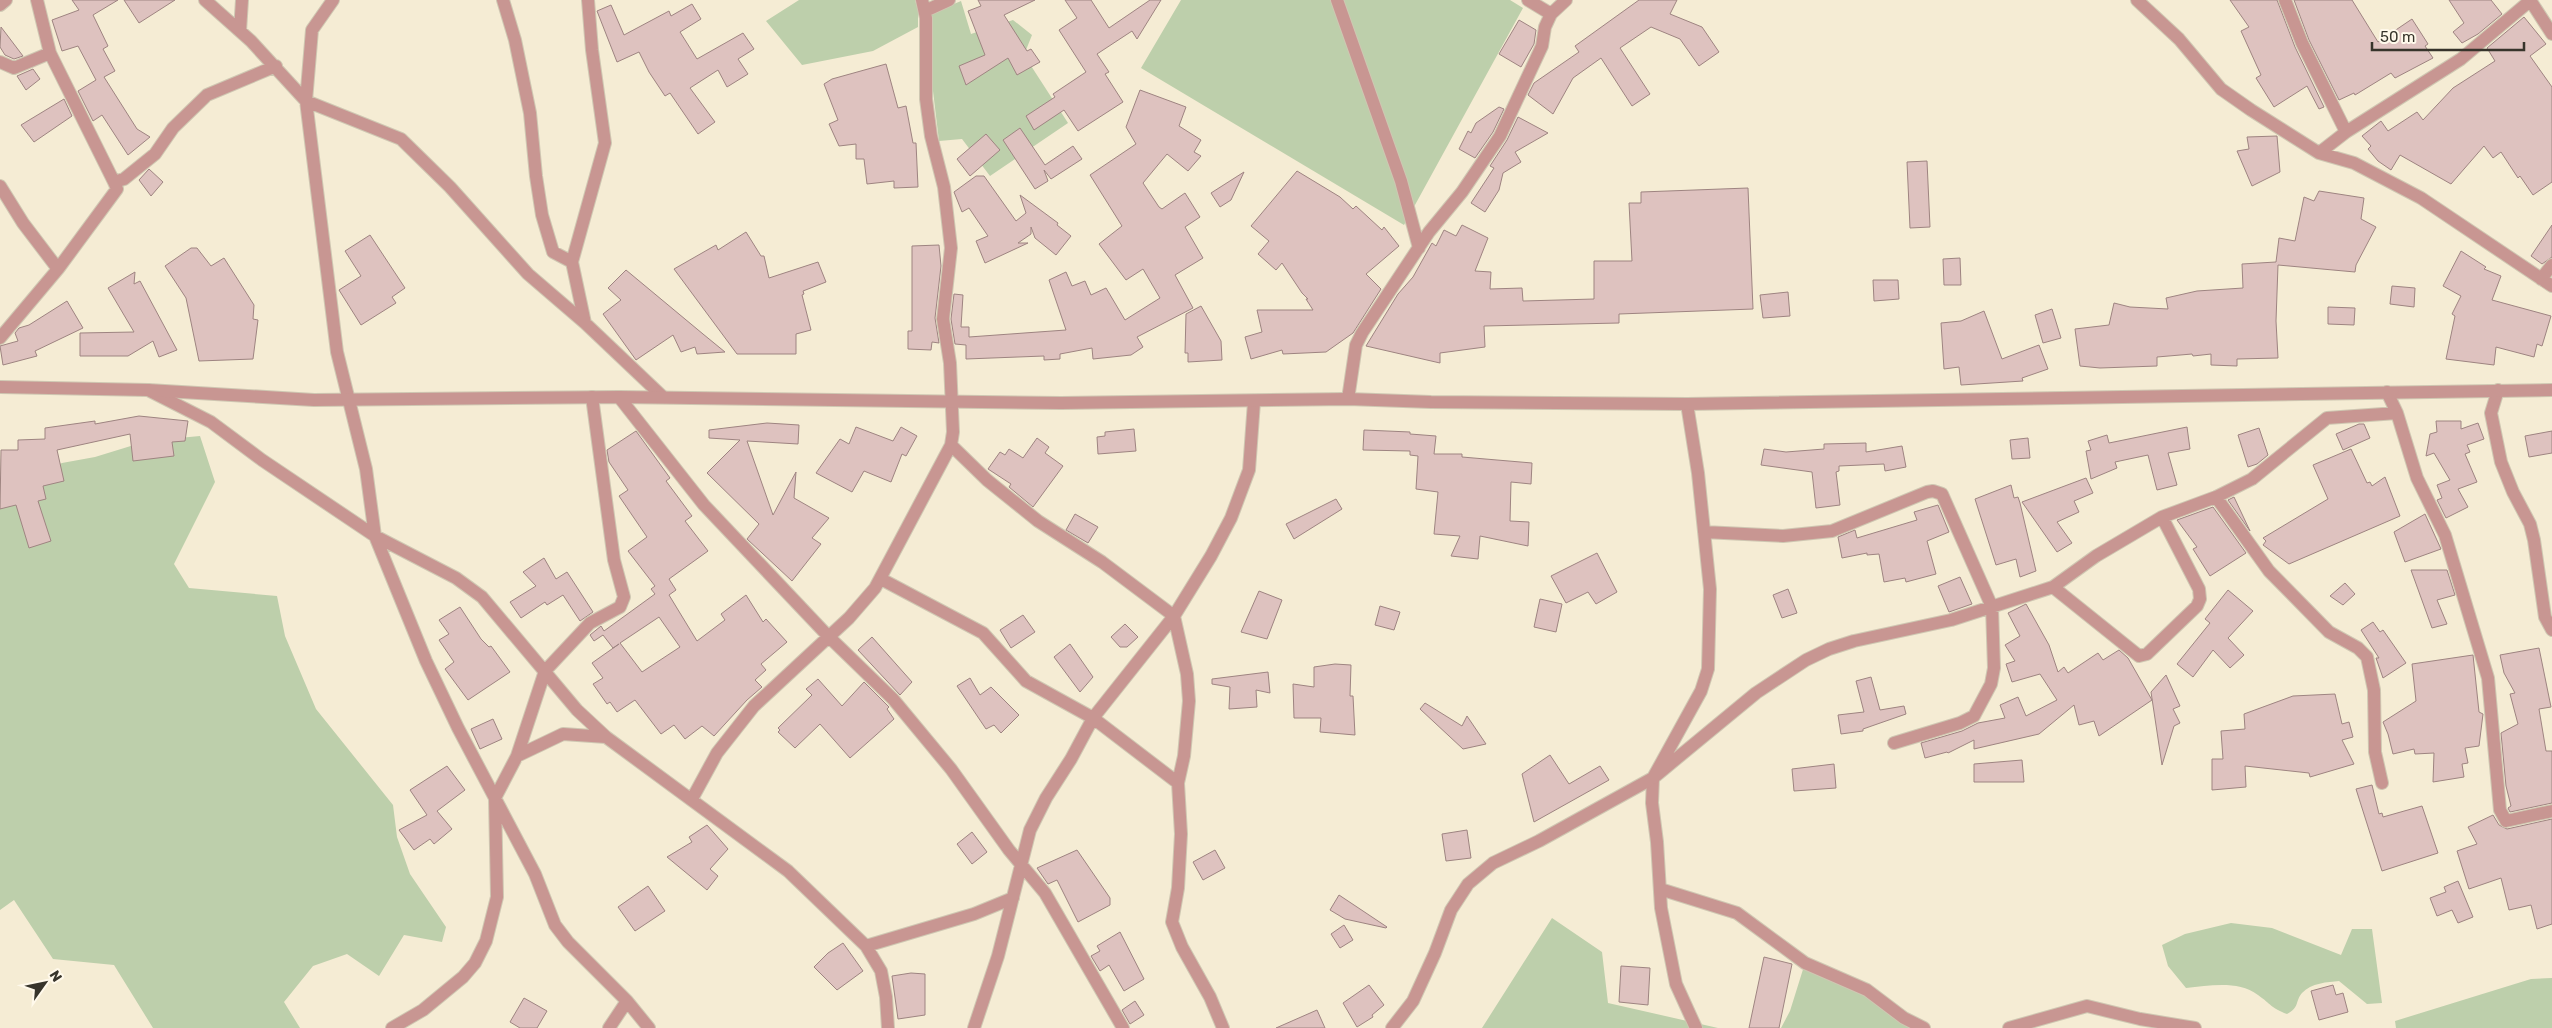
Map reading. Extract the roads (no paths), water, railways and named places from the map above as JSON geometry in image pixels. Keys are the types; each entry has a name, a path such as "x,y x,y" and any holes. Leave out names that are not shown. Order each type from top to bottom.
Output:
{"street":[{"path":"0,5 6,0"},
{"path":"0,338 58,269 117,189 50,53 37,0"},
{"path":"205,0 276,66 306,101 401,139 450,187 528,274 585,323 663,397"},
{"path":"240,31 242,0"},
{"path":"333,0 312,30 306,101 337,352 366,469 375,536 426,660 458,728 535,874 556,925 568,942 627,1001 649,1028"},
{"path":"503,0 515,40 530,113 542,215 553,252 572,262"},
{"path":"585,323 572,262 605,143 592,50 588,0"},
{"path":"692,799 709,766 754,706 849,618 881,579 951,445 953,432 950,363 943,319 951,248 944,187 931,136 926,98 924,6 949,0"},
{"path":"1337,0 1401,181 1419,248"},
{"path":"1528,0 1551,14"},
{"path":"1348,399 1356,345 1419,248 1462,192 1500,136 1542,46 1545,27 1551,14 1566,0"},
{"path":"2137,0 2179,40 2221,88 2293,138 2319,153 2354,163 2421,198 2547,283 2552,265"},
{"path":"2285,0 2302,43 2346,132"},
{"path":"2319,153 2346,132 2461,58 2530,0 2552,34"},
{"path":"0,62 14,68 50,53"},
{"path":"114,182 124,179 155,154 172,128 207,95 276,66"},
{"path":"0,186 23,223 58,269"},
{"path":"0,387 148,390 314,400 663,397 952,402 1254,402 1348,399 1431,402 1687,404 2552,390"},
{"path":"148,390 211,422 262,460 375,536 456,578 482,597 577,710 606,737 788,871 866,946 881,971 886,997 888,1028"},
{"path":"2498,390 2491,413 2501,462 2513,492 2530,524 2545,617 2552,630"},
{"path":"2387,392 2397,413 2417,478 2439,521 2452,557 2488,678 2500,810 2506,820 2552,811"},
{"path":"392,1028 422,1010 462,977 475,963 486,941 497,897 496,798 517,756 545,671 590,623 620,607 624,597 614,560 592,397"},
{"path":"619,397 704,505 828,636 898,706 951,769 1045,893 1065,924 1123,1028"},
{"path":"974,1028 998,956 1030,830 1046,798 1071,759 1093,718 1174,616 1211,556 1231,518 1249,470 1254,402"},
{"path":"1687,404 1710,589 1708,669 1701,691 1653,778 1652,804 1658,842 1661,908 1676,984 1696,1028"},
{"path":"1392,1028 1413,1001 1435,953 1451,910 1468,884 1493,863 1539,841 1653,778 1679,760 1756,692 1806,660 1829,649 1854,641 1951,620 2053,587 2096,556 2162,517 2216,497 2252,479 2327,418 2397,413"},
{"path":"951,445 986,480 1038,521 1102,562 1174,616 1186,674 1189,701 1184,756 1178,783 1181,834 1178,888 1172,922 1182,947 1210,997 1223,1028"},
{"path":"1704,532 1783,536 1832,531 1927,492 1938,492 1944,498 1992,607 1994,668 1991,684 1974,716 1960,723 1894,743"},
{"path":"2216,497 2268,571 2329,632 2358,648 2367,657 2374,690 2375,752 2382,783"},
{"path":"2053,587 2139,656 2147,654 2197,606 2200,599 2199,589 2162,517"},
{"path":"881,579 982,633 1026,681 1093,718 1178,783"},
{"path":"517,756 563,734 606,737"},
{"path":"1660,889 1737,914 1805,963 1867,990 1904,1018 1924,1028"},
{"path":"866,946 974,914 1013,898"},
{"path":"609,1028 627,1001"},
{"path":"2009,1028 2086,1006 2140,1019 2194,1028"}]}
